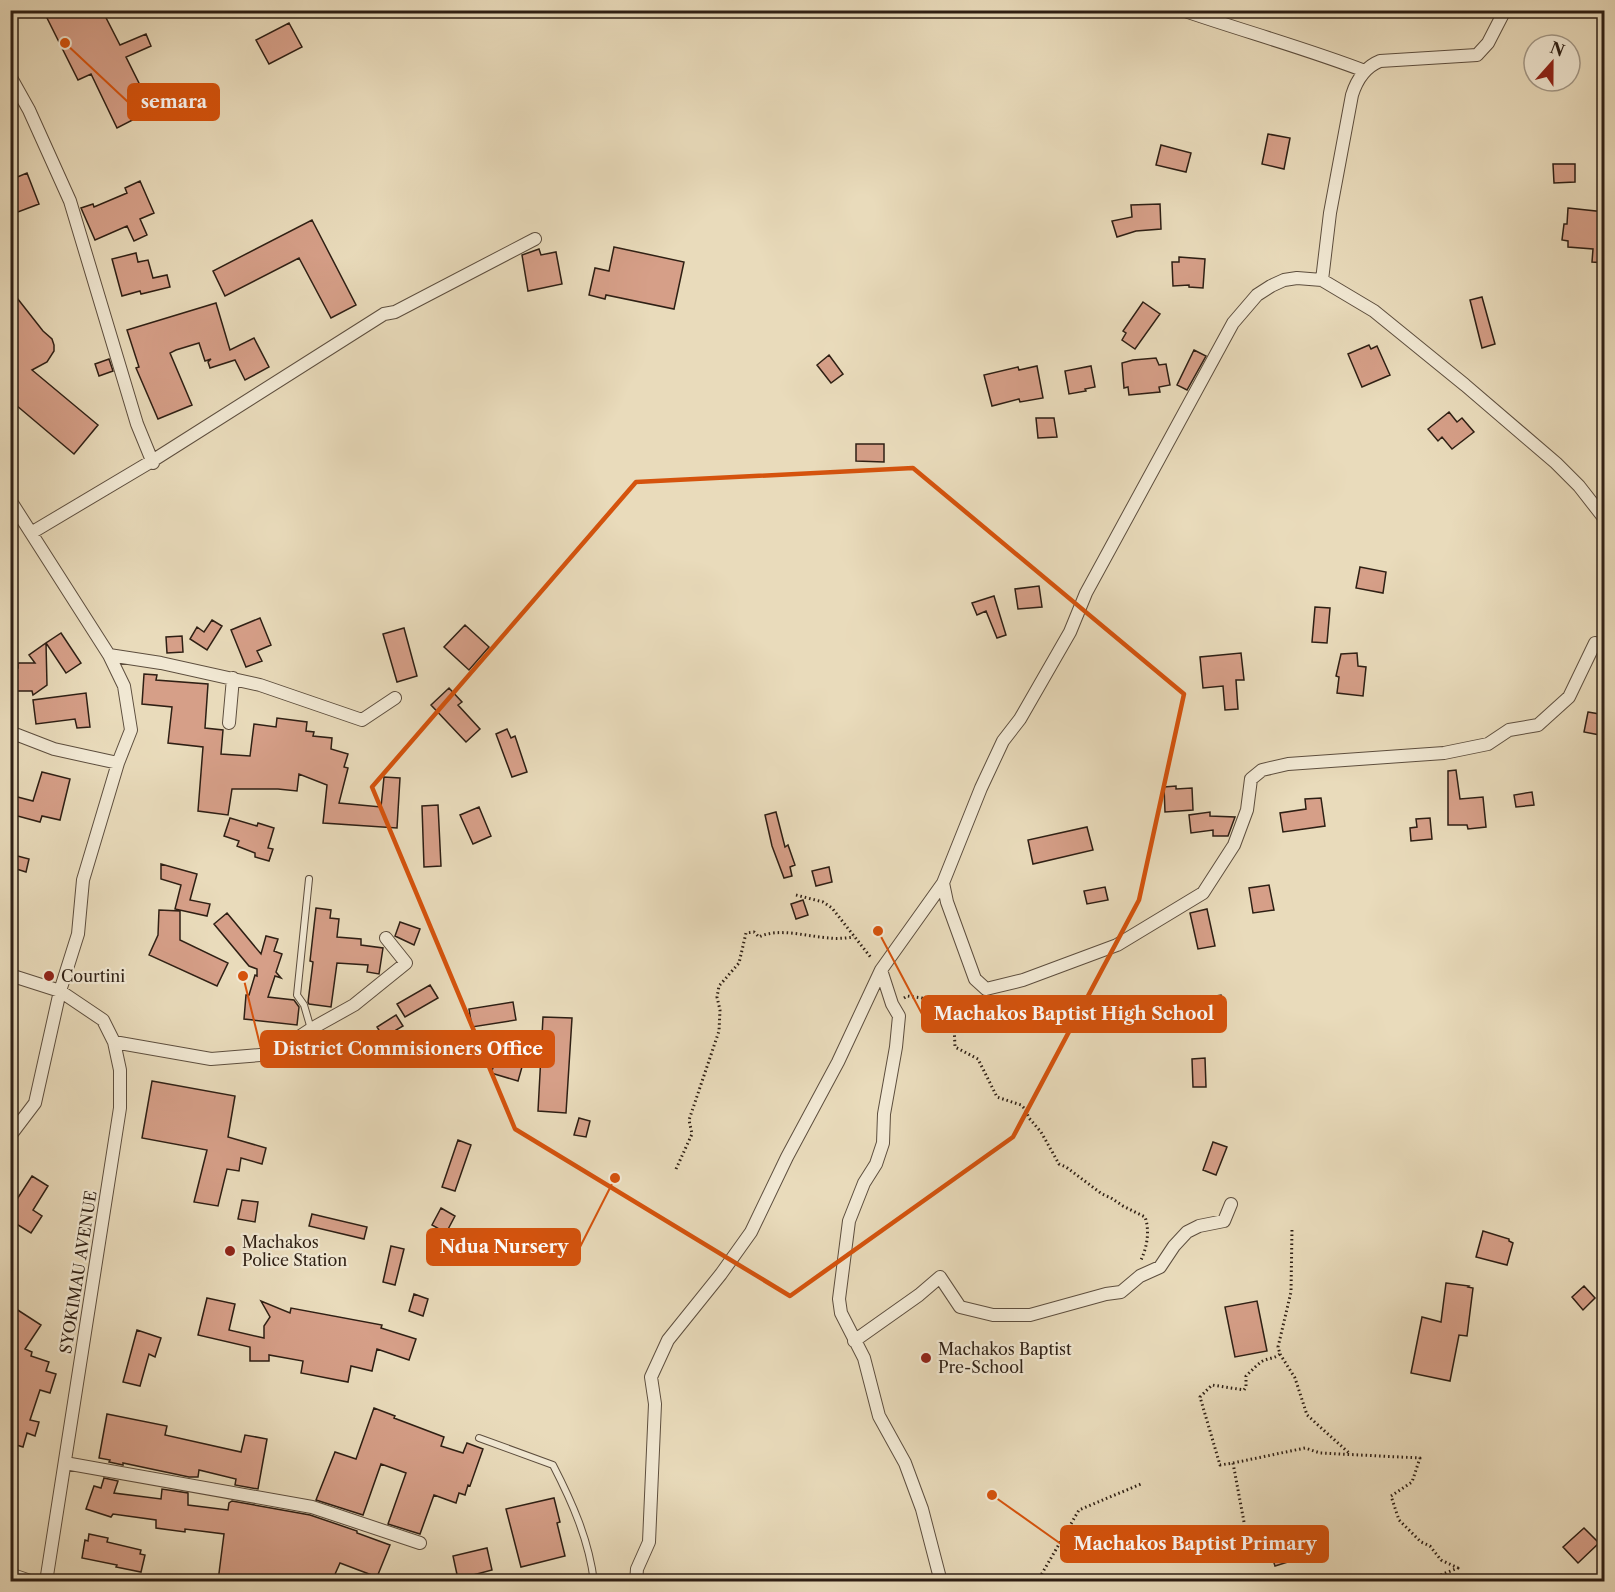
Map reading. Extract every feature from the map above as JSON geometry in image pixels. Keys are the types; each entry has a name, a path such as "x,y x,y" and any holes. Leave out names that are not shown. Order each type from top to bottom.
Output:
{"street":[{"path":"1182,10 1365,70"},
{"path":"1322,280 1330,213 1352,95 1365,70 1380,62 1477,55 1488,43 1506,10"},
{"path":"1597,10 1605,12"},
{"path":"10,76 29,110 70,201 137,424 152,462"},
{"path":"32,533 152,462 384,314 395,312 535,240"},
{"path":"636,1581 638,1569 650,1542 655,1404 651,1377 655,1368 669,1340 751,1232 787,1156 838,1062 881,970 943,883 981,788 1004,741 1020,719 1070,632 1086,593 1233,323 1257,295 1277,283 1297,278 1322,280 1374,312 1465,385 1556,464 1579,486 1605,519"},
{"path":"10,500 109,655 123,686 131,730 118,763 83,880 78,934 60,991 35,1103 10,1136"},
{"path":"943,883 947,902 975,979 986,989 1023,980 1091,956 1142,931 1203,894 1234,845 1246,810 1251,779 1262,770 1288,764 1444,753 1488,744 1509,730 1538,725 1569,697 1595,643"},
{"path":"109,655 161,663 260,684 362,720 395,698"},
{"path":"229,723 233,678"},
{"path":"10,732 54,749 118,763"},
{"path":"114,1042 211,1059 273,1054 354,1005 406,963 386,938"},
{"path":"881,970 892,1004 899,1016 884,1114 883,1143 876,1164 864,1183 849,1221 839,1299 841,1313 864,1358 879,1416 905,1463 922,1509 941,1581"},
{"name":"SYOKIMAU AVENUE","path":"10,975 60,991 104,1020 114,1042 120,1071 120,1108 46,1581"},
{"path":"854,1341 919,1295 940,1277 960,1307 993,1315 1038,1314 1106,1294 1121,1292 1140,1276 1160,1267 1187,1232 1199,1226 1224,1221 1231,1204"},
{"path":"65,1463 312,1507 420,1543"},
{"path":"10,1574 33,1581"}],"lane":[{"path":"309,879 297,995 304,1005 311,1029"},
{"path":"479,1438 553,1465 574,1508 592,1564 594,1581"}],"path":[{"path":"796,895 823,902 832,908 881,970"},
{"path":"676,1168 692,1134 689,1120 719,1031 720,1010 717,997 720,986 739,963 746,933 754,932 759,937 766,933 779,933 854,938"},
{"path":"892,1004 907,996 922,998 940,1026 954,1025 955,1047 978,1059 997,1097 1021,1105 1025,1109 1059,1164 1102,1194 1145,1217 1148,1226 1146,1244 1138,1266"},
{"path":"1292,1228 1291,1292 1278,1347 1295,1378 1307,1414 1350,1454"},
{"path":"1280,1354 1264,1360 1245,1376 1245,1390 1212,1386 1200,1397 1220,1465 1305,1448 1320,1453 1420,1458 1412,1482 1391,1496 1399,1520 1421,1542 1430,1546 1441,1560 1458,1568 1423,1581"},
{"path":"1233,1463 1244,1522"},
{"path":"1037,1581 1079,1510 1141,1484"}],"highlighted area":[{"path":"913,468 1184,694 1139,900 1013,1137 790,1296 515,1129 372,787 636,482"}],"building":[{"path":"43,10 102,10 120,45 146,34 151,46 126,57 142,89 145,88 156,108 117,128 91,74 78,80"},
{"path":"289,23 302,47 269,64 256,40"},
{"path":"1268,134 1290,138 1284,169 1262,164"},
{"path":"1161,145 1191,153 1186,172 1156,165"},
{"path":"1553,164 1575,164 1575,182 1554,183"},
{"path":"27,173 39,204 10,215 10,180"},
{"path":"140,181 154,213 140,219 147,235 134,241 127,226 95,240 81,208 93,204 94,207 127,193 125,188"},
{"path":"1160,204 1161,229 1136,231 1117,237 1112,221 1132,217 1131,205"},
{"path":"1568,208 1605,212 1605,263 1592,262 1593,249 1568,247 1568,241 1562,240 1564,224 1567,224"},
{"path":"312,220 356,305 331,318 299,258 225,296 213,271"},
{"path":"614,247 684,262 674,309 606,295 605,299 589,295 595,268 609,271"},
{"path":"539,249 541,255 556,252 562,284 528,291 522,255"},
{"path":"136,253 138,262 148,260 153,278 167,275 170,287 122,296 112,259"},
{"path":"1179,257 1205,259 1203,288 1189,287 1189,285 1173,286 1172,262 1179,262"},
{"path":"10,289 52,339 54,345 54,351 47,362 32,370 98,425 74,454 10,400"},
{"path":"1482,297 1495,344 1482,348 1470,300"},
{"path":"1143,302 1160,314 1135,349 1122,340 1126,333 1123,331"},
{"path":"216,303 230,350 254,338 269,367 245,380 235,360 210,368 208,362 211,359 205,361 199,343 176,350 170,353 192,405 158,419 136,368 139,367 127,330"},
{"path":"1369,345 1371,349 1377,346 1390,375 1362,387 1348,354"},
{"path":"1194,350 1206,356 1187,390 1177,385"},
{"path":"829,355 843,374 831,383 817,365"},
{"path":"1156,358 1159,365 1166,364 1170,385 1159,387 1160,392 1129,395 1128,387 1124,388 1122,363"},
{"path":"109,359 113,371 99,376 95,364"},
{"path":"1037,366 1043,398 1020,402 1019,399 992,406 984,375 1018,367 1019,370"},
{"path":"1091,366 1095,387 1069,394 1065,371"},
{"path":"1449,412 1457,422 1462,418 1474,432 1452,449 1442,437 1438,441 1428,429"},
{"path":"1036,418 1054,418 1057,437 1038,438"},
{"path":"856,444 884,444 884,462 856,461"},
{"path":"1360,567 1386,572 1383,593 1356,588"},
{"path":"1039,586 1042,607 1018,609 1015,589"},
{"path":"994,596 1006,635 997,638 986,611 977,615 972,603"},
{"path":"1315,607 1330,608 1327,643 1312,642"},
{"path":"260,618 271,645 257,651 262,661 246,667 231,630"},
{"path":"212,620 222,626 207,650 190,639 197,627 204,632"},
{"path":"465,625 489,647 469,670 444,647"},
{"path":"404,628 417,676 397,682 383,634"},
{"path":"61,633 81,663 66,673 46,643"},
{"path":"182,636 183,652 167,653 166,637"},
{"path":"46,643 47,685 33,695 32,691 14,691 13,668 18,668 18,663 35,663 29,655"},
{"path":"1241,653 1244,680 1236,680 1238,709 1225,710 1223,686 1203,688 1200,657"},
{"path":"1357,653 1358,666 1366,667 1363,696 1337,693 1339,677 1336,676 1341,654"},
{"path":"144,674 157,675 156,680 208,684 205,728 223,730 221,754 250,756 254,724 276,727 277,718 307,722 306,731 314,732 313,736 332,738 331,749 348,754 344,767 348,768 339,803 381,807 384,777 400,778 397,828 323,823 327,785 299,774 297,791 232,789 228,815 198,811 203,747 168,743 172,707 142,704"},
{"path":"449,688 462,702 458,705 480,729 466,742 431,705"},
{"path":"86,693 90,727 77,728 75,719 36,724 33,700"},
{"path":"1588,712 1605,715 1605,736 1584,732"},
{"path":"507,729 511,738 515,736 527,772 512,777 496,734"},
{"path":"1456,770 1460,799 1483,797 1486,827 1468,829 1467,825 1448,825 1448,771"},
{"path":"42,772 70,779 60,820 42,816 40,822 10,814 10,795 33,801"},
{"path":"1176,786 1176,789 1192,788 1193,810 1165,812 1164,787"},
{"path":"1532,792 1534,805 1516,807 1514,795"},
{"path":"1321,798 1325,826 1283,832 1280,813 1306,809 1305,799"},
{"path":"438,805 441,866 424,867 422,806"},
{"path":"479,807 491,836 473,844 460,815"},
{"path":"776,812 785,847 788,845 795,865 790,867 792,876 784,878 772,846 765,815"},
{"path":"1210,812 1210,816 1235,817 1228,836 1213,836 1213,830 1191,833 1189,815"},
{"path":"230,818 257,826 258,823 274,828 268,848 273,849 269,861 255,857 255,853 237,846 239,841 224,836"},
{"path":"1430,818 1432,839 1411,841 1410,828 1417,827 1416,819"},
{"path":"1087,827 1093,850 1033,864 1028,840"},
{"path":"10,854 29,859 26,872 10,867"},
{"path":"161,864 197,874 190,900 210,904 207,916 175,909 181,885 161,879"},
{"path":"829,867 832,882 816,886 812,871"},
{"path":"1269,885 1274,910 1253,913 1249,888"},
{"path":"1105,887 1108,900 1087,904 1084,891"},
{"path":"803,900 808,915 796,919 791,904"},
{"path":"316,908 331,910 330,918 339,919 337,937 361,939 361,945 383,948 379,974 367,972 368,965 337,963 331,1007 308,1002"},
{"path":"1207,909 1215,946 1198,949 1190,913"},
{"path":"159,910 180,911 180,940 228,963 217,986 149,955 158,935"},
{"path":"227,913 261,954 266,936 278,939 274,951 282,954 276,972 281,978 275,976 268,997 294,1000 299,1007 297,1025 244,1019 246,995 249,995 255,975 257,976 257,969 249,966 214,924"},
{"path":"400,922 420,929 414,945 395,936"},
{"path":"430,985 438,998 405,1017 397,1004"},
{"path":"1221,995 1225,1025 1207,1027 1203,998"},
{"path":"513,1002 516,1020 472,1027 469,1009"},
{"path":"396,1015 403,1026 396,1030 400,1038 388,1045 377,1027"},
{"path":"543,1017 572,1018 566,1113 538,1111"},
{"path":"482,1047 524,1060 518,1081 491,1073 493,1068 476,1062"},
{"path":"1205,1058 1206,1087 1193,1087 1192,1059"},
{"path":"152,1081 235,1096 228,1137 266,1148 262,1164 241,1158 239,1171 227,1169 218,1206 194,1202 207,1150 142,1138"},
{"path":"579,1118 590,1121 586,1137 574,1135"},
{"path":"458,1140 471,1145 455,1191 442,1187"},
{"path":"1213,1142 1227,1147 1216,1175 1203,1170"},
{"path":"32,1176 48,1186 33,1210 42,1216 31,1233 10,1220 10,1210"},
{"path":"242,1200 258,1202 255,1222 238,1219"},
{"path":"441,1208 455,1216 446,1233 432,1225"},
{"path":"312,1214 367,1227 364,1239 309,1226"},
{"path":"1483,1231 1509,1239 1513,1243 1507,1265 1476,1257"},
{"path":"391,1246 404,1249 395,1285 383,1282"},
{"path":"1446,1283 1473,1288 1467,1336 1459,1335 1450,1381 1411,1373 1422,1317 1441,1322"},
{"path":"1584,1286 1595,1298 1583,1310 1572,1297"},
{"path":"414,1294 428,1299 423,1316 409,1311"},
{"path":"207,1298 235,1304 229,1330 264,1338 264,1326 270,1317 261,1301 290,1313 291,1308 382,1325 381,1328 416,1339 409,1360 377,1349 372,1371 351,1366 348,1382 301,1373 303,1361 269,1355 269,1361 250,1361 250,1347 198,1335"},
{"path":"1257,1301 1267,1351 1235,1357 1225,1307"},
{"path":"10,1305 41,1325 25,1349 32,1352 31,1356 49,1362 46,1371 56,1374 50,1393 40,1390 30,1420 39,1422 35,1436 27,1433 23,1447 10,1443"},
{"path":"137,1330 161,1338 155,1357 149,1354 140,1386 123,1382"},
{"path":"374,1408 444,1437 441,1446 463,1453 467,1443 483,1449 465,1495 459,1493 456,1503 434,1495 420,1534 388,1524 406,1473 381,1464 363,1515 316,1500 335,1452 356,1459"},
{"path":"107,1414 167,1426 165,1435 241,1452 245,1435 267,1439 258,1489 235,1485 236,1479 199,1470 198,1477 189,1477 123,1463 123,1465 99,1458"},
{"path":"104,1478 118,1481 114,1493 161,1499 162,1489 188,1493 188,1505 228,1510 229,1503 232,1501 310,1515 390,1545 377,1577 340,1563 332,1581 285,1581 261,1575 259,1581 218,1581 224,1534 156,1528 156,1520 113,1514 111,1517 86,1509 94,1486 101,1488"},
{"path":"554,1498 565,1556 521,1567 506,1509"},
{"path":"1584,1528 1599,1543 1578,1563 1563,1547"},
{"path":"89,1534 108,1538 107,1542 141,1550 140,1554 145,1555 141,1572 82,1558 85,1540 88,1541"},
{"path":"1282,1535 1291,1561 1275,1566 1267,1541"},
{"path":"487,1548 492,1570 458,1579 453,1556"}],"place":[{"name":"semara","path":"65,43"},
{"name":"Machakos Baptist High School","path":"878,931"},
{"name":"Courtini","path":"49,976"},
{"name":"District Commisioners Office","path":"243,976"},
{"name":"Ndua Nursery","path":"615,1178"},
{"name":"Machakos Police Station","path":"230,1251"},
{"name":"Machakos Baptist Pre-School","path":"926,1358"},
{"name":"Machakos Baptist Primary","path":"992,1495"}]}
